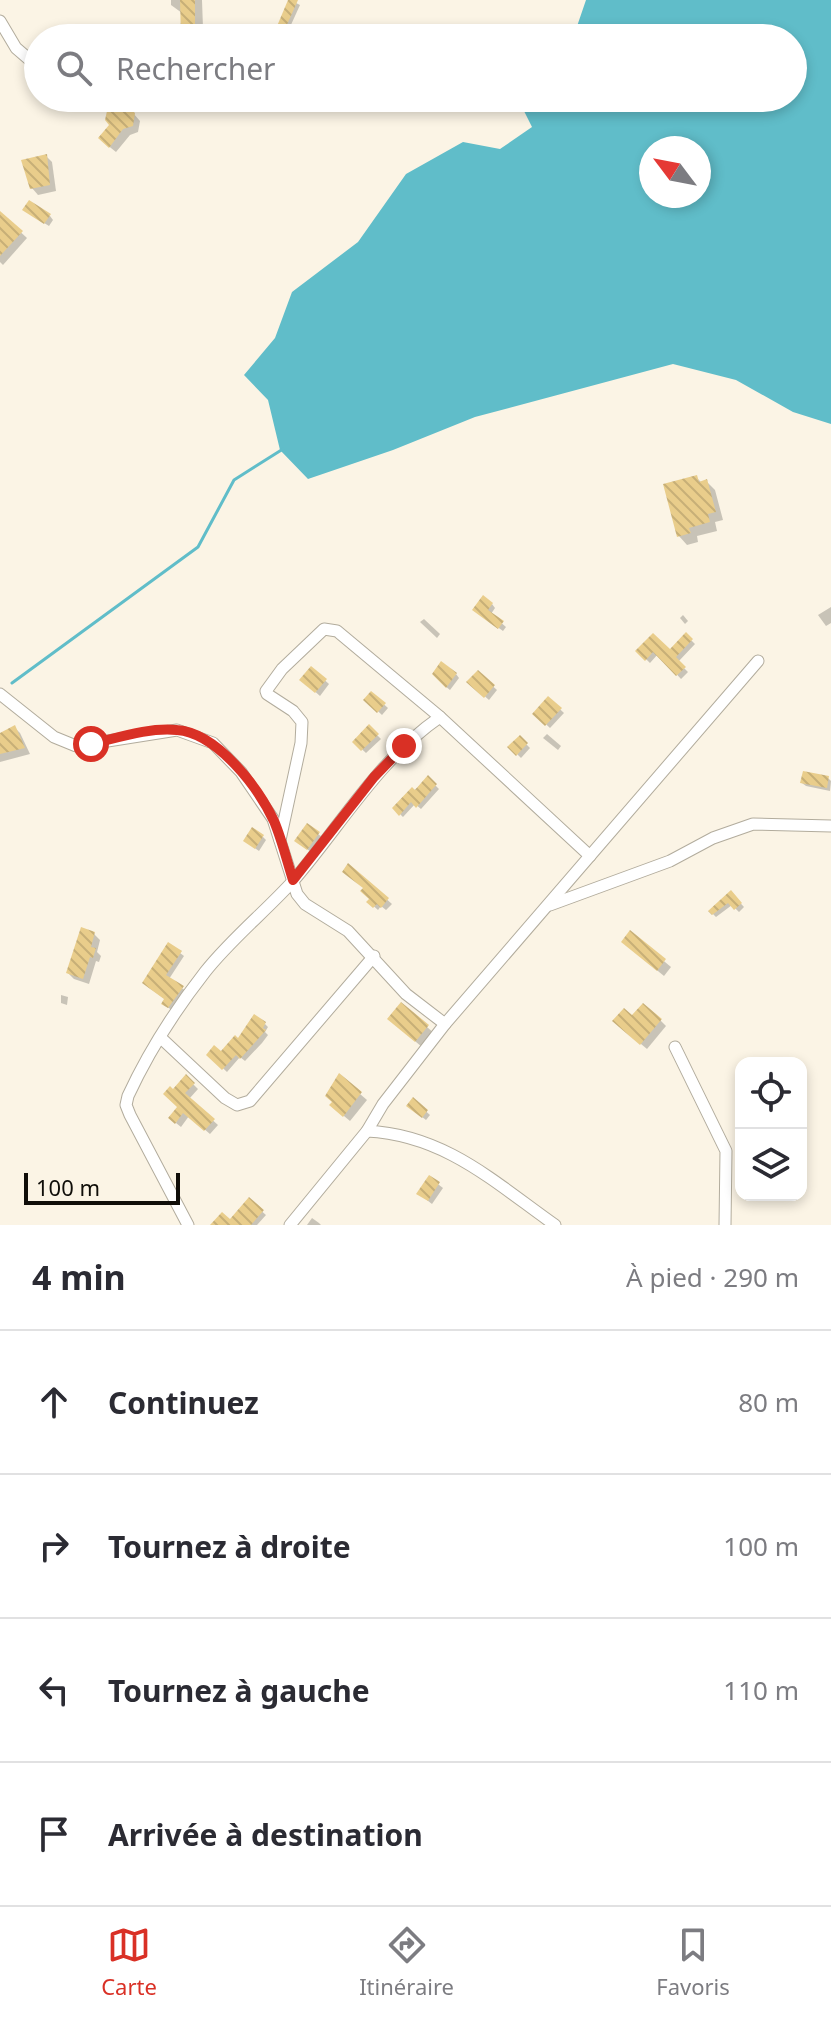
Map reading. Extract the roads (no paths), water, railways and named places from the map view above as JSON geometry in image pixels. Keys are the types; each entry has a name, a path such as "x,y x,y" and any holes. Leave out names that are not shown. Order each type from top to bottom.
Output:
{"street":[{"path":"0,21 16,48 24,55"},
{"path":"0,50 16,48"},
{"path":"280,840 301,743 302,722 293,711 266,691 282,669 324,629 337,631 440,717 590,856"},
{"path":"290,1225 367,1131 383,1104 445,1024 758,661"},
{"path":"0,694 54,737 76,746 177,730 213,743 241,772 273,819 297,894 305,904 348,931 406,994 445,1024"},
{"path":"188,1225 126,1105 134,1083 207,969 293,880 374,777 404,746 440,717"},
{"path":"546,906 670,861 713,838 753,824 831,826"},
{"path":"161,1038 225,1098 242,1105 261,1090 374,956"},
{"path":"675,1047 726,1151 725,1225"},
{"path":"367,1131 389,1132 433,1144 453,1154 555,1225"}],"water":[{"path":"586,0 831,0 831,424 793,412 736,380 673,364 475,417 308,479 280,450 268,400 244,375 275,338 292,292 358,242 406,174 463,142 500,149 532,127 524,112 807,112 807,24 578,24"}],"waterway":[{"path":"12,683 198,547 234,480 283,449"}]}
